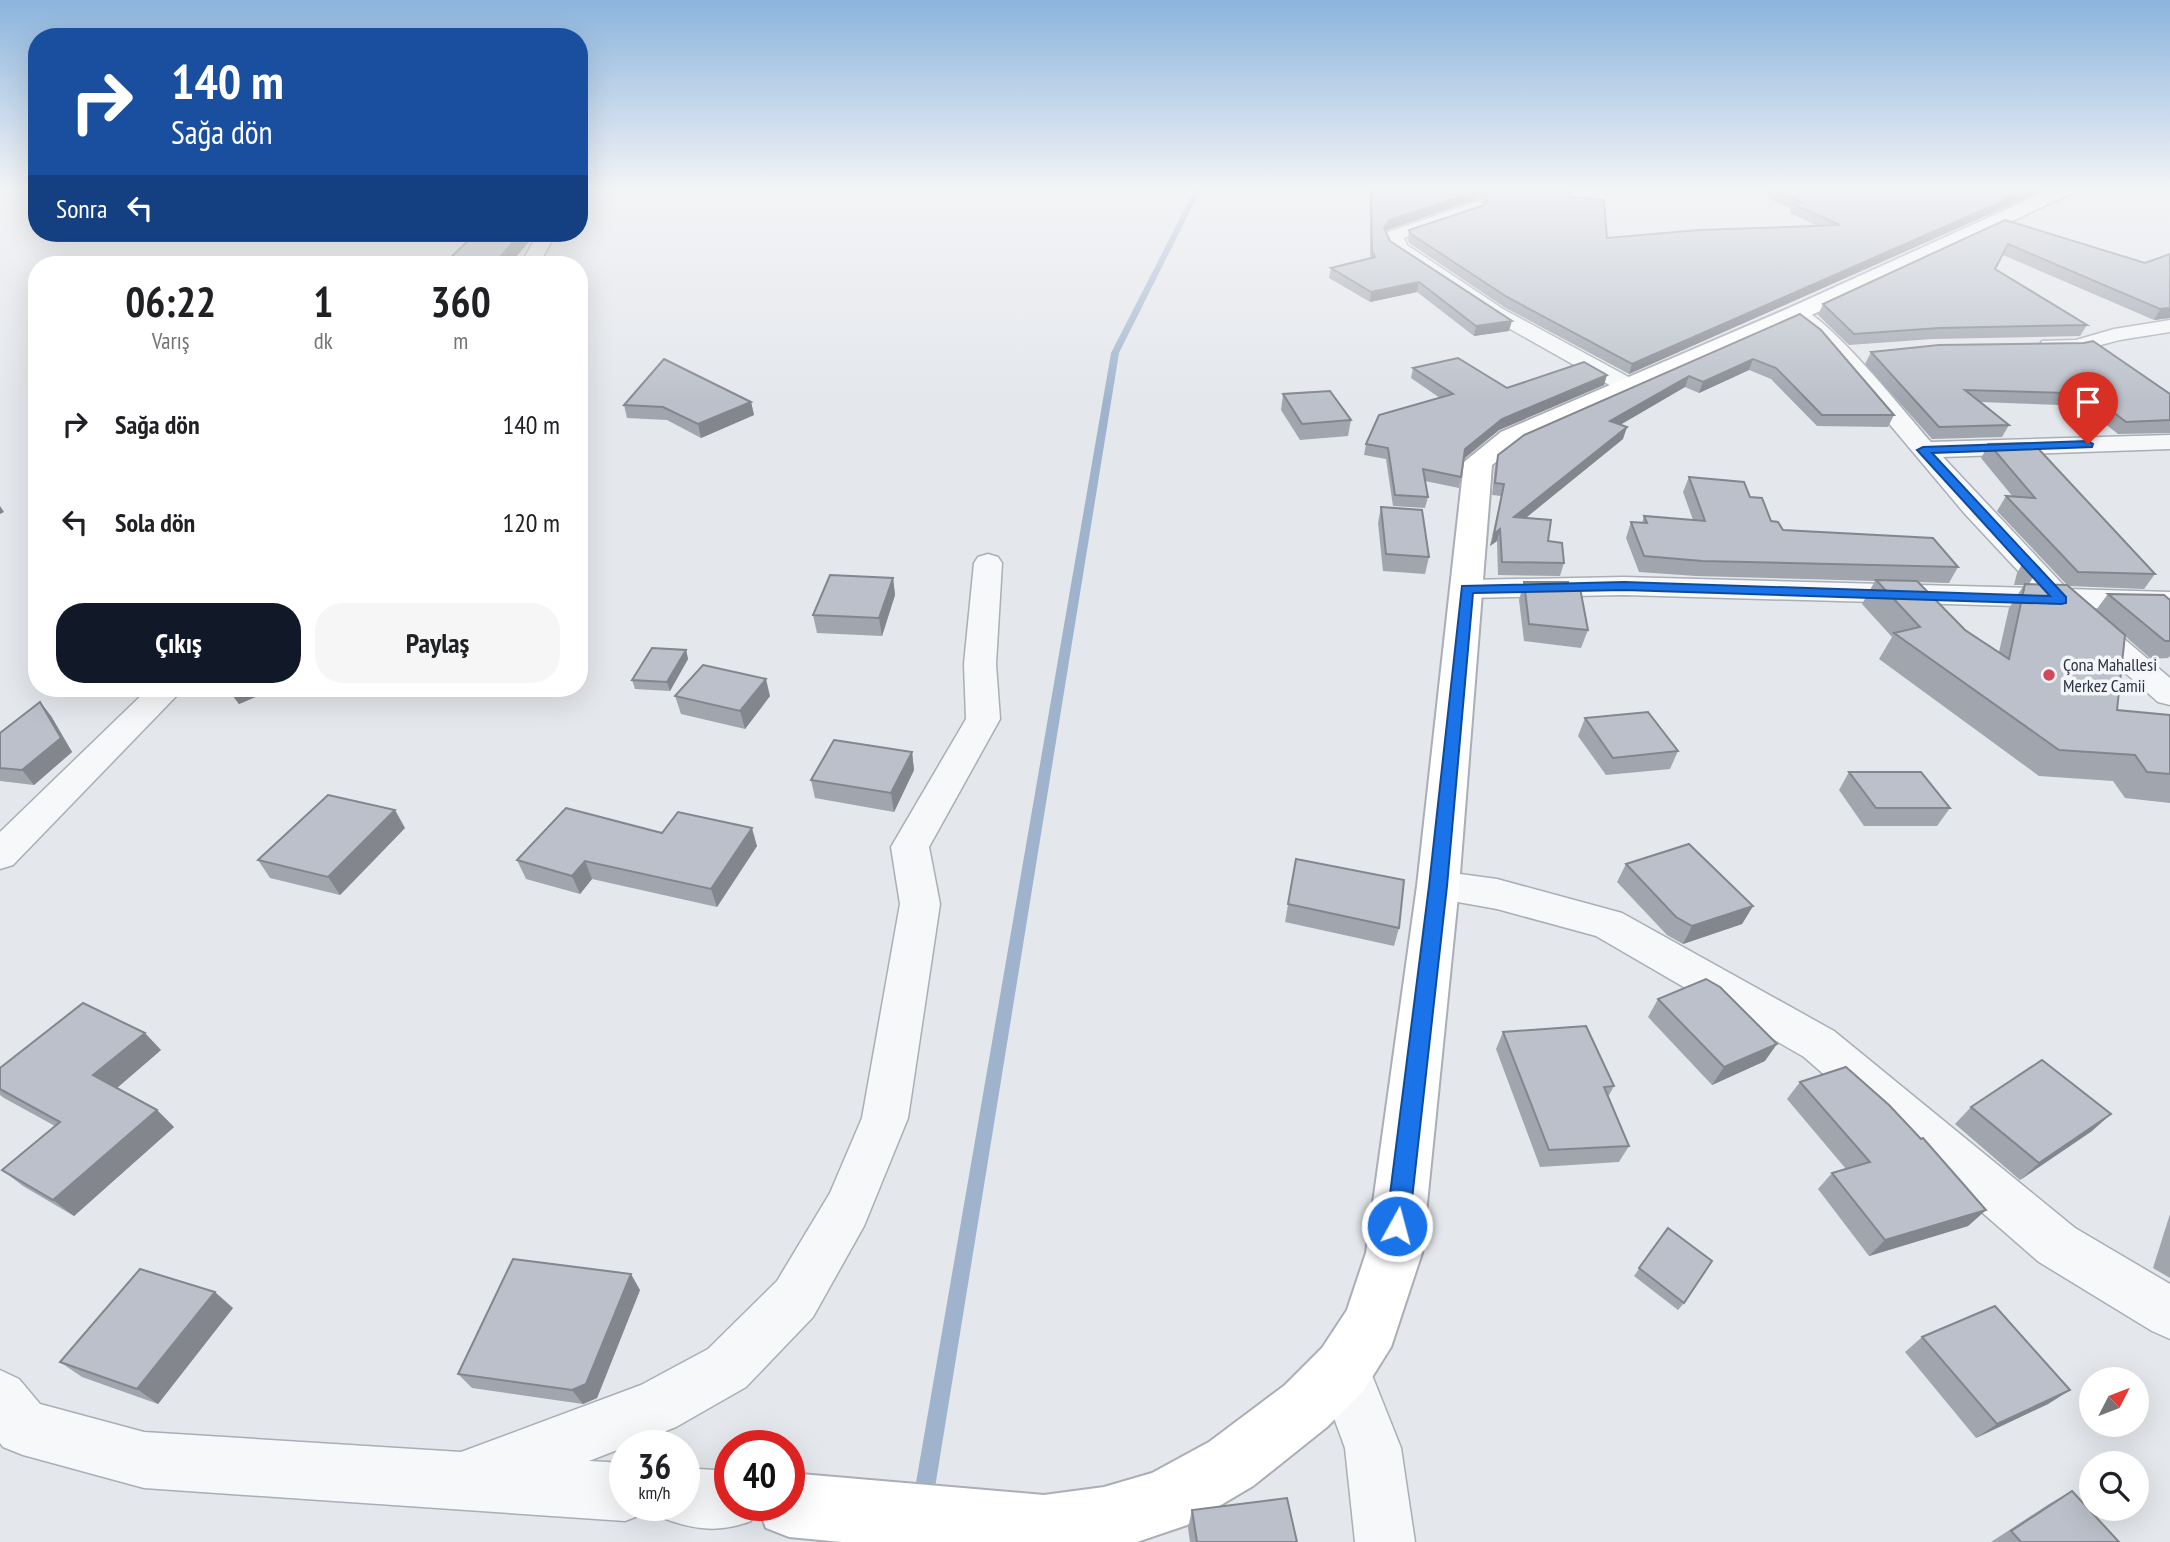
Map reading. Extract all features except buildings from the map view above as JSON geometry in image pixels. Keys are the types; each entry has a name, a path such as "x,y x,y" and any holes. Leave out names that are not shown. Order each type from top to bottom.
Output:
{"street":[{"path":"1415,259 1496,313 1628,386"},
{"path":"805,1506 1044,1528 1104,1519 1164,1502 1231,1464 1306,1406 1343,1369 1370,1326 1394,1252 1438,886 1478,463 1510,438 1914,259"},
{"path":"1797,313 1853,354 1923,450 2061,600 2170,695"},
{"path":"2025,347 2077,346 2114,335 2170,326"},
{"path":"1923,450 2170,442"},
{"path":"461,1481 656,1407 727,1368 795,1299 840,1220 884,1118 920,904 910,847 983,719 980,664 988,563"},
{"path":"1467,589 1624,586 2170,601"},
{"path":"0,855 159,697"},
{"path":"1438,886 1497,894 1608,924 1819,1044 2057,1245 2170,1312"},
{"path":"1343,1369 1373,1448 1385,1542"},
{"path":"0,1398 23,1427 144,1460 609,1491"}],"waterway":[{"path":"923,1500 1115,353 1163,259"}],"place":[{"name":"Çona Mahallesi Merkez Camii","path":"2049,675"}],"route":[{"path":"1397,1226 1438,886 1467,589 1691,587 2061,600 1973,508 1923,450 2088,444"}]}
